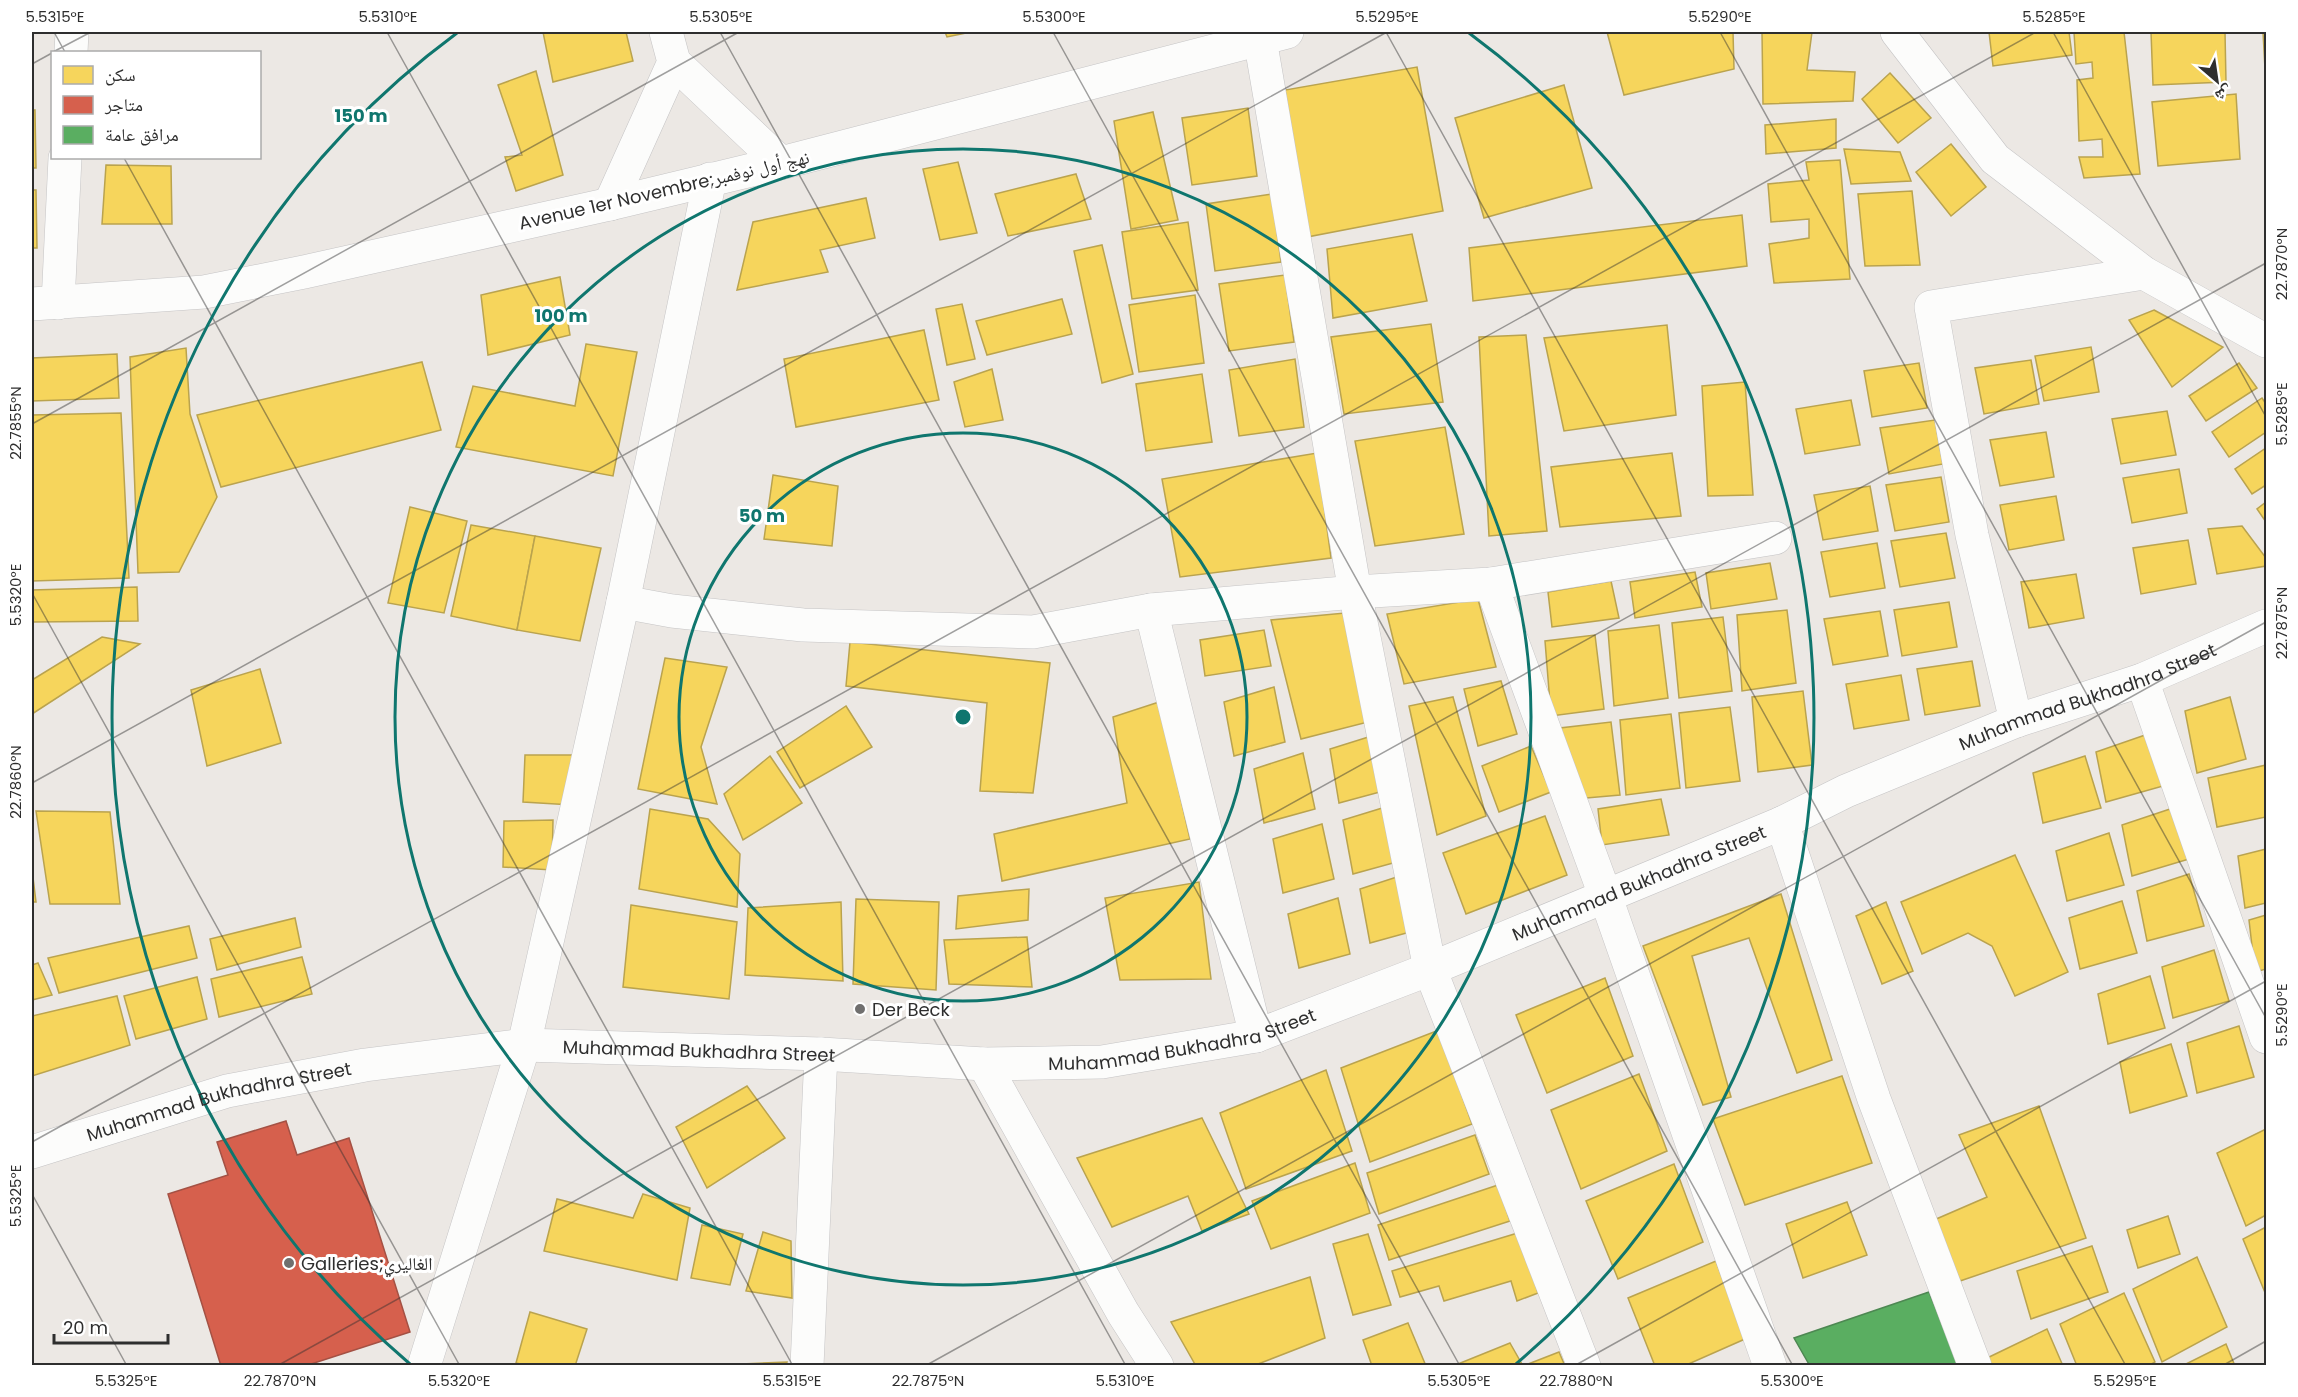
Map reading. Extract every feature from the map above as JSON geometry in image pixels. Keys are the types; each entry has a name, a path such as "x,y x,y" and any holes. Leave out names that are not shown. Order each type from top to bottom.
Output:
{"street":[{"path":"71,51 72,32"},
{"path":"1897,32 1995,159 2144,273 2266,341"},
{"path":"1274,35 1355,592 1430,969 1584,1365"},
{"name":"Avenue 1er Novembre;نهج أول نوفمبر","path":"45,304 204,292 304,272 610,204 781,163 1274,35"},
{"path":"610,204 670,47 781,163"},
{"path":"45,304 66,159"},
{"path":"424,1365 524,1045 622,602 710,179"},
{"path":"2016,721 1972,535 1931,307 2144,273"},
{"path":"622,602 672,611 803,625 1033,632 1151,610 1355,592 1491,584 1775,538"},
{"path":"1491,584 1605,896 1770,1365"},
{"path":"1151,610 1256,1036"},
{"name":"Muhammad Bukhadhra Street","path":"32,1152 226,1091 365,1065 524,1045 821,1054 984,1064 1102,1062 1256,1036 1430,969 1782,823 1846,791 2016,721 2142,680 2266,626"},
{"path":"2142,680 2266,1037"},
{"path":"1782,823 1874,1099 1975,1365"},
{"path":"807,1365 821,1054"},
{"path":"984,1064 1123,1313 1157,1365"}],"building: سكن":[{"path":"543,32 626,32 633,61 553,82"},
{"path":"945,32 971,32 947,37"},
{"path":"1607,32 1733,32 1734,69 1624,95"},
{"path":"1762,32 1812,32 1807,70 1855,72 1853,101 1763,104"},
{"path":"1989,32 2069,32 2072,55 1993,66"},
{"path":"2074,32 2124,32 2140,174 2084,178 2079,157 2103,157 2102,139 2079,141 2077,80 2093,78 2092,62 2076,64"},
{"path":"2151,32 2225,32 2226,82 2153,85"},
{"path":"2263,32 2266,32 2266,87"},
{"path":"1417,67 1443,211 1307,237 1285,90"},
{"path":"536,71 563,175 516,191 505,157 522,155 498,85"},
{"path":"1890,73 1931,118 1898,143 1862,99"},
{"path":"1564,85 1592,188 1484,218 1455,118"},
{"path":"2236,94 2240,159 2158,166 2152,102"},
{"path":"1248,108 1257,176 1192,185 1182,118"},
{"path":"32,110 35,110 36,168 32,168"},
{"path":"1153,112 1178,220 1131,229 1114,121"},
{"path":"1836,119 1836,148 1766,154 1765,125"},
{"path":"1951,144 1986,187 1951,216 1916,172"},
{"path":"1844,149 1900,152 1911,181 1851,184"},
{"path":"1840,160 1850,279 1774,283 1769,244 1809,238 1809,219 1771,222 1768,184 1809,180 1806,162"},
{"path":"958,162 977,233 940,240 923,169"},
{"path":"106,165 171,166 172,224 102,224"},
{"path":"1076,174 1091,219 1008,236 995,194"},
{"path":"32,190 36,190 37,248 32,248"},
{"path":"1912,191 1920,265 1865,266 1858,194"},
{"path":"1272,194 1281,262 1215,271 1206,204"},
{"path":"866,198 875,238 820,250 828,272 737,290 753,222"},
{"path":"1742,215 1747,266 1473,301 1469,248"},
{"path":"1188,222 1198,290 1132,299 1122,232"},
{"path":"1412,234 1427,301 1333,318 1327,249"},
{"path":"1102,245 1133,374 1102,383 1074,251"},
{"path":"1285,275 1294,342 1229,351 1219,284"},
{"path":"560,277 570,335 488,355 481,295"},
{"path":"1195,295 1204,363 1139,372 1129,305"},
{"path":"1062,299 1072,334 987,355 976,321"},
{"path":"962,304 975,359 947,365 936,309"},
{"path":"2154,310 2223,347 2172,387 2129,320"},
{"path":"1431,324 1443,402 1344,414 1331,337"},
{"path":"1667,325 1676,415 1564,431 1544,338"},
{"path":"924,330 939,400 796,427 784,359"},
{"path":"1526,335 1547,531 1489,536 1479,337"},
{"path":"586,344 637,352 613,476 456,447 473,386 575,406"},
{"path":"2091,347 2099,392 2044,401 2035,356"},
{"path":"186,348 190,414 217,497 179,572 138,573 130,357"},
{"path":"117,354 119,398 32,401 32,358"},
{"path":"1295,359 1304,427 1239,436 1229,370"},
{"path":"2031,360 2039,404 1984,414 1975,368"},
{"path":"422,362 441,430 221,487 197,415"},
{"path":"1919,363 1927,408 1872,417 1864,371"},
{"path":"2239,363 2257,388 2206,421 2189,396"},
{"path":"992,369 1003,420 965,427 954,382"},
{"path":"1202,374 1212,442 1146,451 1136,384"},
{"path":"1745,382 1753,495 1708,496 1702,386"},
{"path":"2262,398 2266,404 2266,432 2229,457 2212,432"},
{"path":"1851,400 1860,445 1805,454 1796,409"},
{"path":"2167,411 2176,455 2121,464 2112,419"},
{"path":"121,413 129,578 32,581 32,415"},
{"path":"1935,420 1943,464 1889,474 1880,428"},
{"path":"1445,427 1464,534 1375,546 1355,441"},
{"path":"2046,432 2054,477 2000,486 1990,440"},
{"path":"2266,448 2266,485 2252,494 2235,469"},
{"path":"1317,453 1331,558 1180,577 1162,479"},
{"path":"1672,453 1681,516 1560,527 1551,467"},
{"path":"2179,469 2187,513 2132,523 2123,478"},
{"path":"773,475 838,486 832,546 764,539"},
{"path":"1941,477 1949,522 1895,531 1886,485"},
{"path":"1870,486 1878,531 1823,540 1814,495"},
{"path":"2056,496 2064,540 2009,550 2000,505"},
{"path":"2266,502 2266,522 2257,509"},
{"path":"410,507 467,521 444,613 388,603"},
{"path":"471,525 535,536 517,630 451,616"},
{"path":"2242,526 2266,558 2266,566 2217,574 2208,529"},
{"path":"1946,533 1955,578 1900,587 1891,541"},
{"path":"535,536 601,548 580,641 517,630"},
{"path":"2188,540 2196,584 2141,594 2133,548"},
{"path":"1877,543 1885,588 1830,597 1821,552"},
{"path":"1770,563 1777,599 1711,609 1706,573"},
{"path":"1695,572 1702,607 1635,618 1630,582"},
{"path":"2076,574 2084,618 2029,628 2021,582"},
{"path":"1611,581 1619,618 1552,627 1548,592"},
{"path":"137,587 138,621 32,622 32,590"},
{"path":"1478,599 1496,667 1404,684 1387,614"},
{"path":"1949,602 1957,647 1902,656 1894,610"},
{"path":"1787,610 1796,683 1742,691 1737,615"},
{"path":"1880,611 1888,656 1833,665 1824,619"},
{"path":"1345,613 1368,722 1301,739 1271,620"},
{"path":"1723,617 1732,691 1679,698 1672,623"},
{"path":"1659,625 1668,698 1614,706 1608,631"},
{"path":"1264,630 1271,666 1205,676 1200,640"},
{"path":"1595,635 1604,709 1551,716 1545,641"},
{"path":"102,637 140,644 32,714 32,680"},
{"path":"850,642 1050,663 1033,793 980,791 987,703 846,686"},
{"path":"665,658 727,667 701,747 717,804 638,789"},
{"path":"1972,661 1980,706 1925,715 1917,669"},
{"path":"260,669 281,743 207,766 191,690"},
{"path":"1901,675 1909,720 1854,729 1846,684"},
{"path":"1501,681 1517,734 1478,746 1464,689"},
{"path":"1274,687 1285,742 1234,756 1224,702"},
{"path":"1803,691 1812,765 1758,772 1752,697"},
{"path":"1453,697 1486,816 1437,835 1409,706"},
{"path":"2230,697 2246,759 2197,773 2185,711"},
{"path":"1159,702 1190,839 1002,881 994,834 1127,803 1113,717"},
{"path":"846,706 872,747 800,788 777,752"},
{"path":"1730,707 1740,781 1686,788 1679,713"},
{"path":"1671,714 1680,788 1626,795 1620,720"},
{"path":"1611,722 1620,795 1575,799 1560,728"},
{"path":"1378,734 1391,789 1339,803 1330,749"},
{"path":"2148,734 2163,786 2106,802 2096,752"},
{"path":"1531,746 1551,792 1499,812 1482,766"},
{"path":"1303,753 1315,809 1264,823 1254,769"},
{"path":"525,755 573,755 572,805 523,802"},
{"path":"770,756 802,803 743,840 724,794"},
{"path":"2085,756 2101,808 2043,823 2033,773"},
{"path":"2266,765 2266,817 2217,827 2208,778"},
{"path":"1661,799 1669,835 1602,845 1598,809"},
{"path":"1392,805 1404,860 1353,874 1343,820"},
{"path":"2173,808 2189,859 2132,876 2122,825"},
{"path":"650,809 708,819 740,854 737,907 639,889"},
{"path":"36,811 110,812 120,904 50,904"},
{"path":"1545,816 1567,875 1466,914 1443,853"},
{"path":"553,820 552,870 503,867 504,821"},
{"path":"1322,824 1334,879 1283,893 1273,839"},
{"path":"2109,833 2124,885 2067,901 2056,851"},
{"path":"2266,849 2266,903 2245,908 2238,856"},
{"path":"2015,855 2068,972 2015,996 1992,946 1968,933 1922,954 1901,902"},
{"path":"32,869 36,902 32,902"},
{"path":"1409,873 1421,929 1370,943 1360,889"},
{"path":"2189,874 2204,926 2147,941 2137,891"},
{"path":"1199,882 1211,979 1120,980 1105,898"},
{"path":"1029,889 1028,920 956,929 958,896"},
{"path":"1781,894 1832,1060 1797,1073 1749,938 1692,956 1731,1097 1703,1105 1643,946"},
{"path":"1338,898 1350,954 1299,968 1288,914"},
{"path":"856,899 939,902 936,990 853,984"},
{"path":"2122,901 2137,953 2080,969 2069,918"},
{"path":"841,902 843,981 745,975 748,908"},
{"path":"1886,902 1913,971 1882,984 1856,916"},
{"path":"631,905 737,922 729,999 623,987"},
{"path":"2266,915 2266,969 2255,972 2249,920"},
{"path":"295,918 301,947 217,970 210,939"},
{"path":"189,926 197,958 59,993 48,958"},
{"path":"1027,937 1032,987 949,984 944,940"},
{"path":"2214,950 2229,1001 2173,1018 2162,967"},
{"path":"302,957 312,994 219,1017 211,979"},
{"path":"38,963 52,995 32,1000 32,965"},
{"path":"2150,976 2165,1028 2108,1044 2098,994"},
{"path":"197,977 207,1019 136,1039 124,996"},
{"path":"1605,978 1633,1056 1547,1093 1516,1015"},
{"path":"117,996 130,1045 32,1076 32,1016"},
{"path":"2239,1026 2254,1077 2197,1093 2187,1043"},
{"path":"1439,1030 1472,1124 1370,1162 1341,1068"},
{"path":"2171,1044 2187,1096 2130,1113 2120,1062"},
{"path":"1326,1070 1352,1151 1246,1189 1220,1113"},
{"path":"1639,1074 1667,1151 1581,1189 1551,1110"},
{"path":"1842,1076 1872,1163 1745,1205 1713,1119"},
{"path":"747,1086 785,1138 707,1188 676,1127"},
{"path":"2039,1106 2086,1238 1960,1281 1934,1220 1987,1197 1959,1135"},
{"path":"1202,1118 1249,1214 1202,1231 1188,1196 1112,1227 1077,1158"},
{"path":"2266,1129 2266,1215 2246,1226 2217,1153"},
{"path":"1475,1135 1489,1174 1379,1214 1367,1173"},
{"path":"1355,1163 1370,1213 1271,1249 1252,1201"},
{"path":"1674,1164 1703,1242 1618,1279 1586,1201"},
{"path":"1498,1185 1510,1221 1389,1260 1378,1225"},
{"path":"643,1194 690,1208 677,1280 544,1251 557,1199 633,1218"},
{"path":"1847,1202 1867,1255 1803,1278 1786,1224"},
{"path":"2168,1216 2180,1254 2138,1268 2127,1230"},
{"path":"702,1225 743,1234 730,1285 691,1278"},
{"path":"2266,1227 2266,1295 2243,1239"},
{"path":"763,1232 791,1241 792,1298 746,1291"},
{"path":"1521,1232 1538,1293 1517,1301 1511,1281 1444,1301 1439,1286 1400,1297 1392,1271"},
{"path":"1368,1234 1391,1305 1353,1315 1333,1244"},
{"path":"2092,1246 2108,1292 2031,1319 2017,1271"},
{"path":"2197,1257 2227,1327 2162,1362 2133,1289"},
{"path":"1716,1261 1745,1339 1684,1366 1655,1366 1628,1298"},
{"path":"1310,1277 1325,1338 1253,1366 1196,1366 1171,1322"},
{"path":"2124,1293 2155,1362 2148,1366 2077,1366 2060,1324"},
{"path":"530,1312 587,1329 575,1366 529,1366 516,1363"},
{"path":"1408,1323 1426,1366 1372,1366 1363,1340"},
{"path":"2047,1329 2063,1366 1985,1366 1983,1360"},
{"path":"1510,1343 1523,1366 1453,1366"},
{"path":"2226,1344 2235,1366 2182,1366"},
{"path":"1559,1352 1565,1366 1523,1366"},
{"path":"787,1362 786,1366 719,1366 719,1365"}],"building: متاجر":[{"name":"Galleries;الغاليري","path":"286,1121 297,1155 349,1138 410,1332 305,1366 221,1366 168,1194 228,1175 217,1142"}],"building: مرافق عامة":[{"path":"1929,1292 1959,1366 1810,1366 1794,1338"}],"place":[{"name":"Der Beck","path":"860,1009"},
{"name":"Galleries;الغاليري","path":"289,1263"}]}
